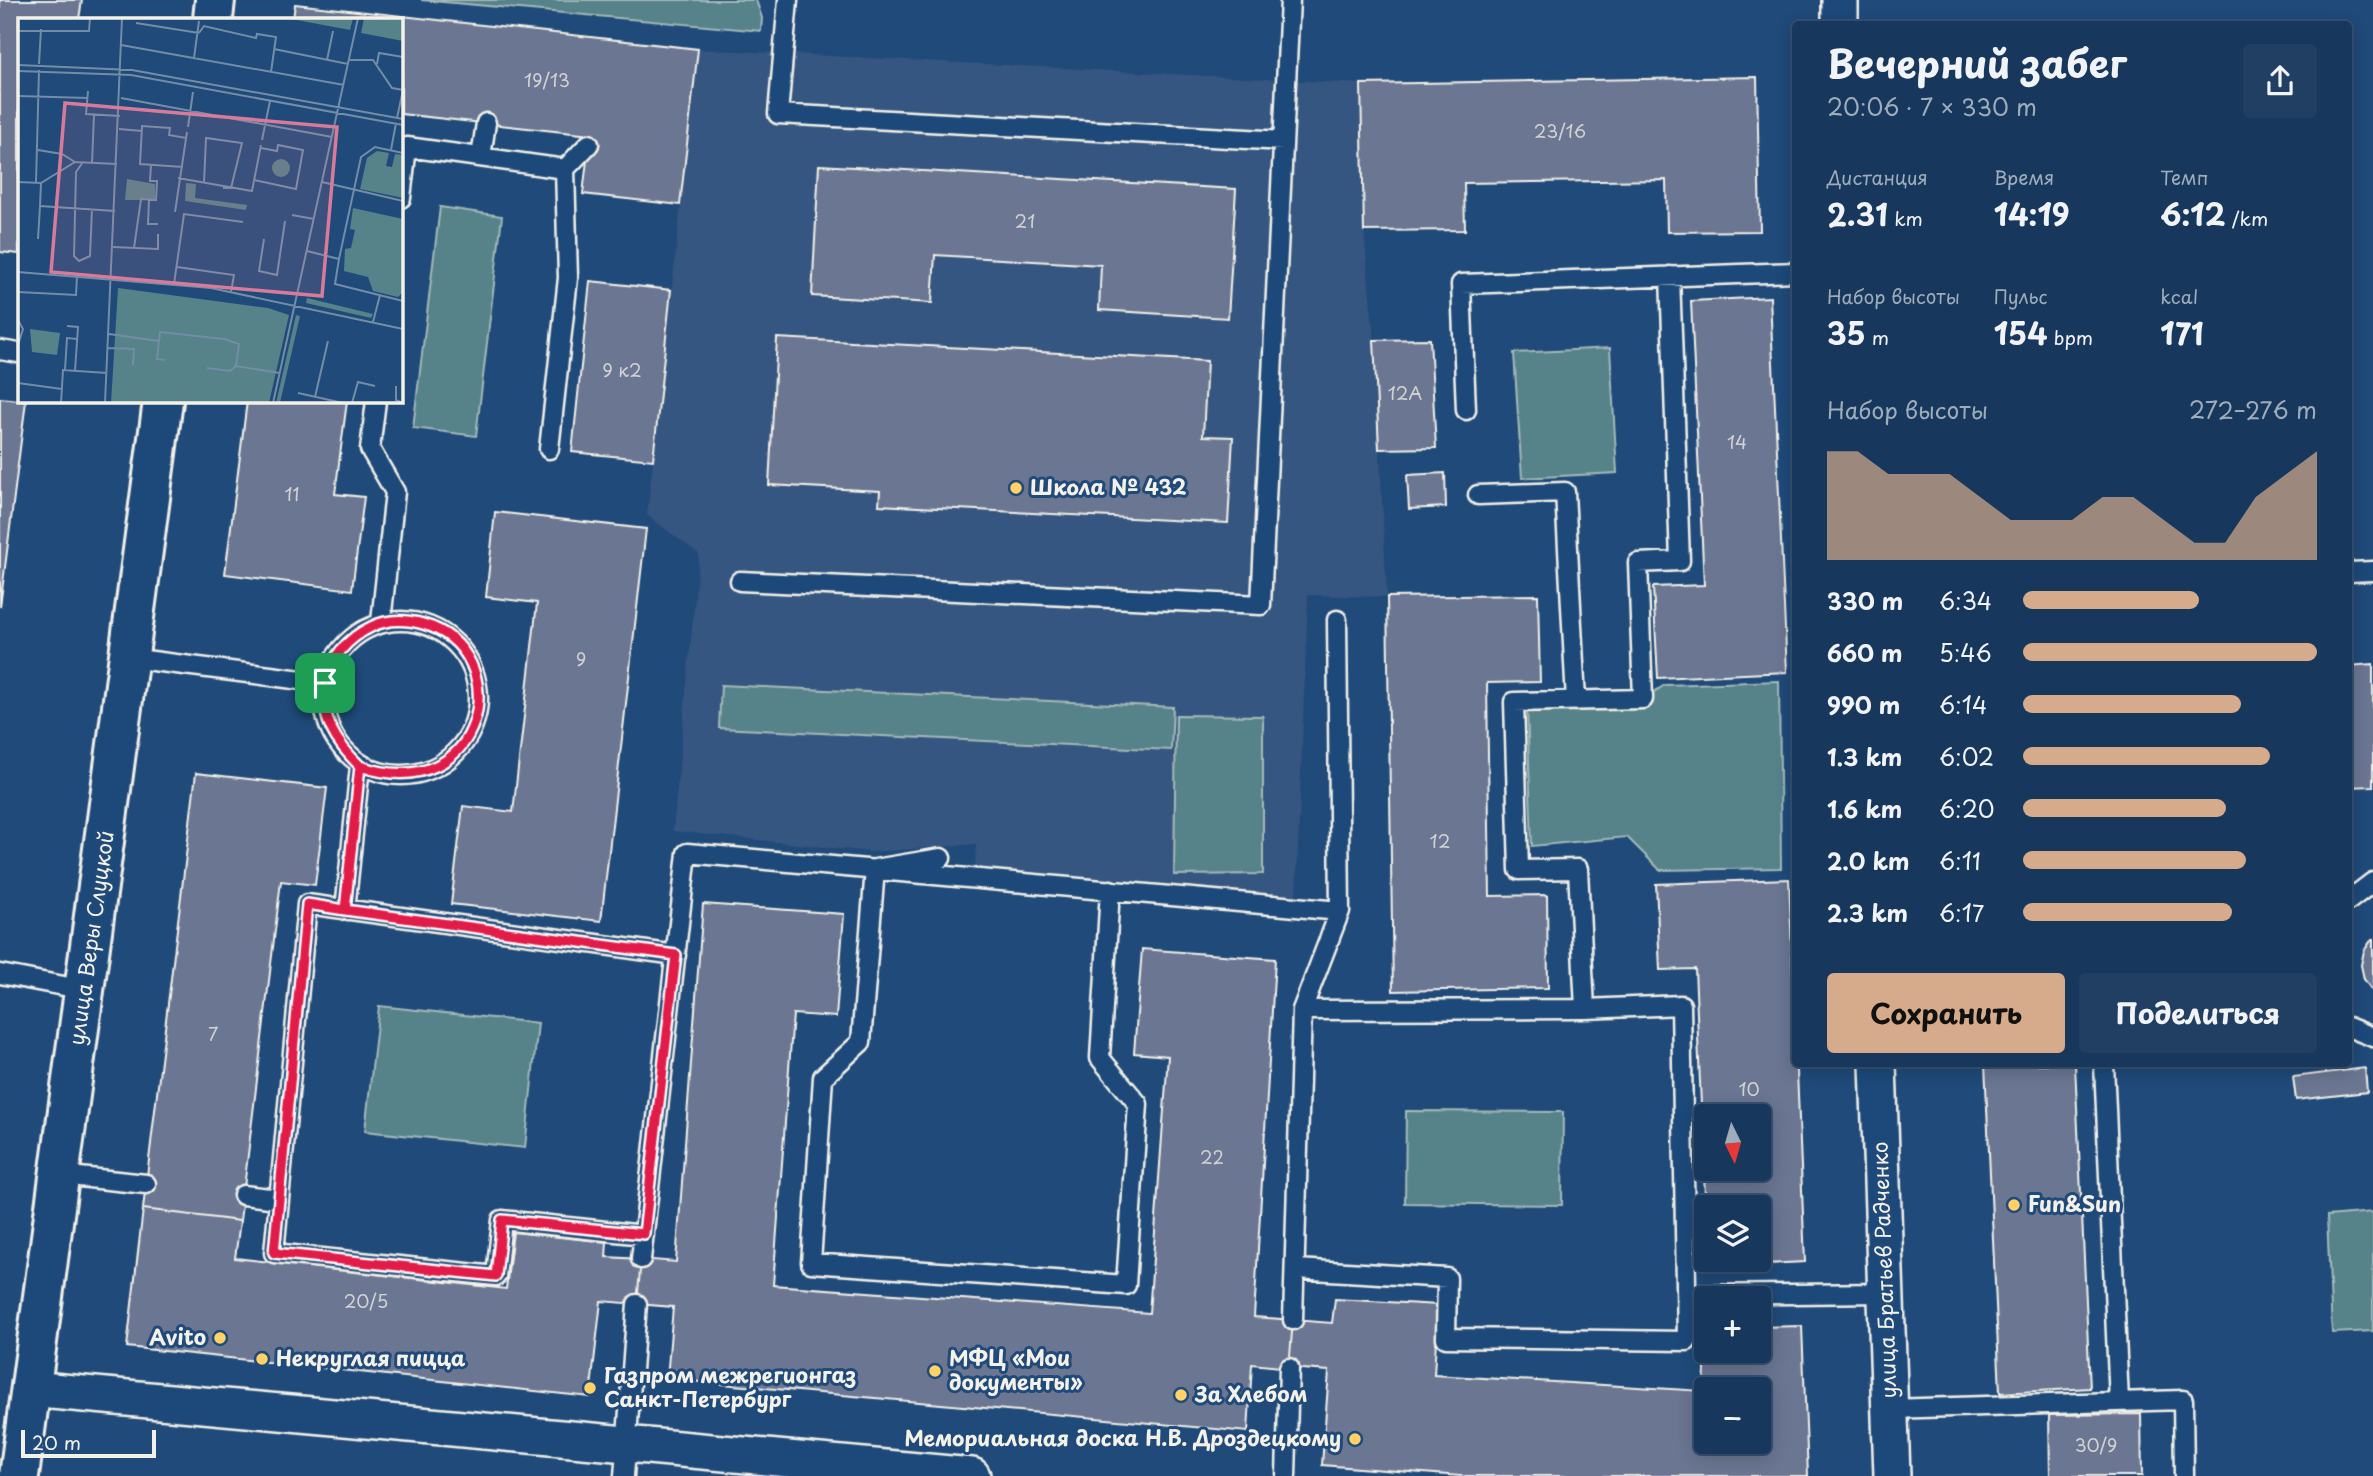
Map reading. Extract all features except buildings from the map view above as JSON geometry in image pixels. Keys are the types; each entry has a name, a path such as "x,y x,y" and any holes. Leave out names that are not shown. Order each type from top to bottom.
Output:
{"street":[{"path":"213,18 215,0"},
{"path":"1840,0 1840,21"},
{"name":"улица Веры Слуцкой","path":"19,1476 163,402"},
{"name":"улица Братьев Радченко","path":"1878,1067 1892,1476"},
{"path":"30,1389 626,1460 972,1476"}],"lane":[{"path":"788,0 778,114 1283,141"},
{"path":"740,581 1261,605 1290,0"},
{"path":"481,158 486,123"},
{"path":"402,179 404,144 565,169"},
{"path":"549,449 568,278 565,169 589,144"},
{"path":"1466,410 1461,284 1792,272"},
{"path":"1585,1009 1578,869 1519,870 1514,702 1643,699 1638,563 1680,561 1670,276"},
{"path":"0,350 18,353"},
{"path":"376,402 370,449 395,492 381,621"},
{"path":"1478,495 1565,492 1576,701"},
{"path":"2352,572 2373,571"},
{"path":"1293,1320 1303,1010 1340,911 1337,620"},
{"path":"381,621 410,621 434,627 455,642 470,662 478,686 478,710 470,734 454,754 433,768 410,775 385,774 360,766 341,748 327,724 323,699 325,683 340,649 360,632 381,621"},
{"path":"129,658 325,683"},
{"path":"345,910 360,766"},
{"path":"642,1259 687,853 1340,911"},
{"path":"875,869 941,858"},
{"path":"875,869 861,1042 824,1077 811,1264 1126,1284 1138,1104 1100,1058 1110,890"},
{"path":"2352,898 2373,882"},
{"path":"644,1234 502,1220 496,1276 274,1253 307,904 676,955"},
{"path":"0,974 85,990"},
{"path":"1296,1269 1447,1278 1446,1338 1687,1340 1681,1005 1585,1009 1303,1010"},
{"path":"2352,1029 2373,1037"},
{"path":"2104,1067 2119,1402"},
{"path":"60,1175 146,1184"},
{"path":"243,1195 279,1199"},
{"path":"1687,1295 1885,1293"},
{"path":"626,1460 637,1304"},
{"path":"1286,1476 1289,1368"},
{"path":"1889,1409 2183,1400 2184,1476"}],"shaded area":[{"name":"Школа № 432","path":"698,49 1361,84 1364,231 1374,340 1387,597 1308,595 1296,897 975,867 976,844 871,852 673,831 699,554 647,515"}],"green space":[{"path":"421,0 756,0 762,18 761,31"},
{"path":"440,207 502,216 476,436 413,428"},
{"path":"1610,348 1617,473 1522,478 1514,353"},
{"path":"1779,681 1781,868 1660,870 1627,837 1532,846 1527,709 1632,706 1665,685"},
{"path":"721,685 1173,707 1171,750 719,728"},
{"path":"1176,715 1263,716 1263,874 1174,875"},
{"path":"379,1006 538,1023 525,1148 365,1131"},
{"path":"1406,1111 1563,1112 1562,1205 1405,1203"},
{"path":"2373,1212 2373,1331 2332,1333 2327,1216"}],"place":[{"name":"Школа № 432","path":"1016,488"},
{"name":"Fun&Sun","path":"2014,1205"},
{"name":"Avito","path":"220,1338"},
{"name":"Некруглая пицца","path":"262,1359"},
{"name":"МФЦ «Мои документы»","path":"935,1371"},
{"name":"Газпром межрегионгаз Санкт-Петербург","path":"590,1388"},
{"name":"За Хлебом","path":"1181,1395"},
{"name":"Мемориальная доска Н.В. Дроздецкому","path":"1355,1439"}],"route":[{"path":"325,683 323,699 327,724 341,748 360,766 345,910 676,955 644,1234 502,1220 496,1276 274,1253 307,904 345,910 352,838 360,766 385,774 410,775 433,768 454,754 470,734 478,710 478,686 470,662 455,642 434,627 410,621 381,621 360,632 340,649 327,672 325,683"}]}
